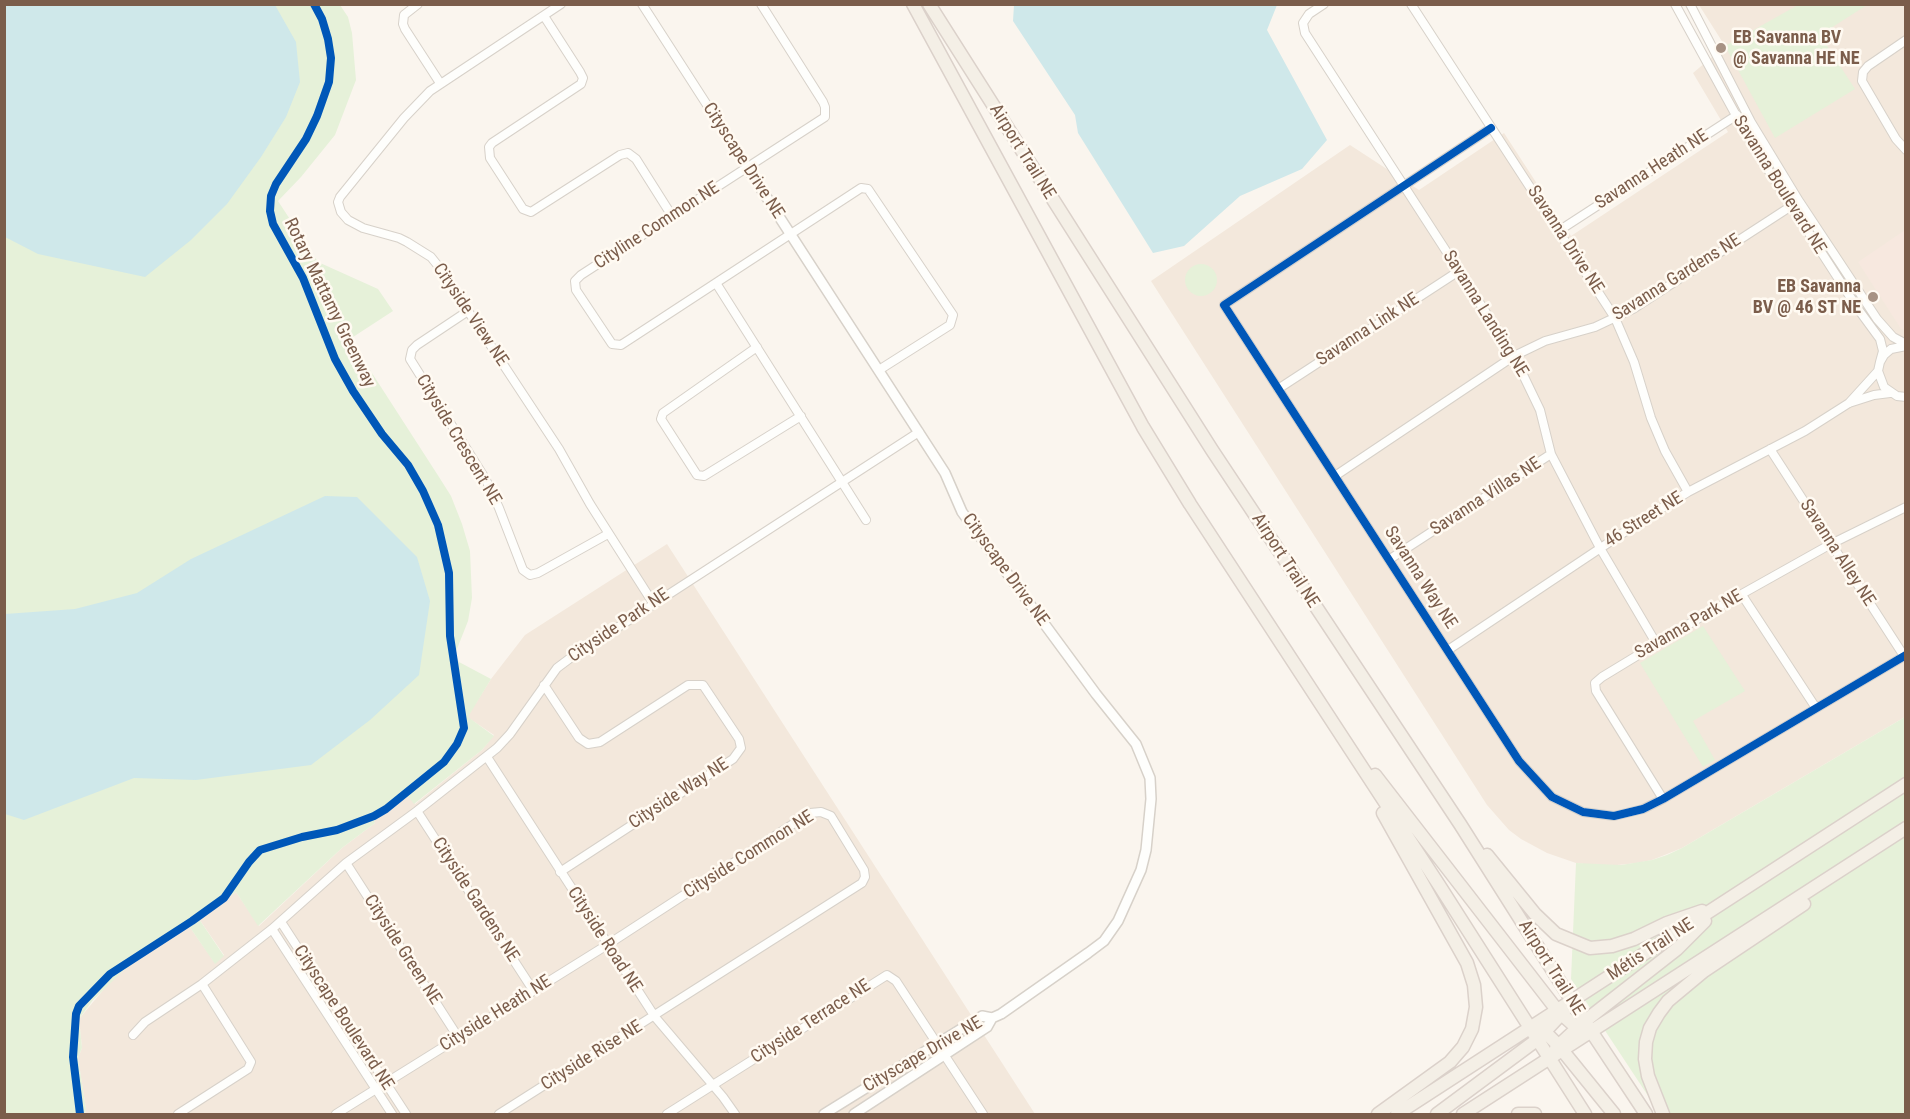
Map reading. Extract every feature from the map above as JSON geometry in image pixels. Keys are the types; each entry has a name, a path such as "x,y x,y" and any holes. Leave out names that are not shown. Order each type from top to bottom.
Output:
{"main road":[{"name":"Airport Trail NE","path":"913,4 1143,428 1190,504 1531,1028 1541,1036 1549,1059 1585,1114"},
{"name":"Airport Trail NE","path":"929,4 1212,450 1460,824 1573,1000 1584,1027 1646,1114"},
{"path":"1322,705 1560,1013 1584,1027"},
{"path":"1322,705 1457,944 1467,963 1474,985 1476,1007 1472,1029 1463,1047 1435,1074 1377,1114"},
{"name":"Métis Trail NE","path":"1397,1114 1531,1028 1560,1013 1573,1000 1905,784"},
{"path":"1460,824 1535,914 1556,934 1590,948 1612,946 1634,939 1667,923 1723,903"},
{"name":"Métis Trail NE","path":"1584,1027 1905,828"},
{"path":"1663,1114 1648,1076 1645,1059 1650,1028 1668,1001 1704,971 1905,834"},
{"path":"1463,1114 1549,1059 1560,1047 1677,949 1723,903"},
{"path":"1437,1114 1541,1036 1560,1013"},
{"path":"1541,1036 1560,1047 1614,1114"},
{"path":"1518,1114 1535,1114"}],"street":[{"path":"418,4 404,15 403,24 440,83"},
{"name":"Cityside View NE","path":"561,4 440,83 404,118 338,202 341,212 348,220 363,228 399,238 431,257 566,460 608,534 653,603"},
{"name":"Cityscape Drive NE","path":"642,4 945,473 962,512 1096,694 1136,744 1150,778 1152,799 1146,850 1141,870 1118,921 1104,941 992,1018 987,1027 854,1114"},
{"name":"Cityline Common NE","path":"716,283 621,345 612,344 576,290 575,281 821,120 826,113 823,102 761,4"},
{"name":"Savanna Landing NE","path":"1324,4 1309,14 1303,23 1305,33 1514,356 1540,410 1551,454 1600,548 1656,643"},
{"name":"Savanna Drive NE","path":"1411,4 1560,230 1615,318 1634,362 1654,426 1688,492"},
{"name":"Savanna Boulevard NE","path":"1675,4 1735,116 1791,206 1880,339 1883,351 1879,367"},
{"name":"Savanna Boulevard NE","path":"1690,5 1745,110 1799,201 1877,319 1893,337 1905,345"},
{"path":"544,16 580,72 583,78 581,84 492,143 489,147 490,158 523,209 531,212 620,155 628,153 636,159 672,216"},
{"path":"1905,40 1872,62 1865,69 1862,77 1863,86 1896,140 1905,150"},
{"name":"Savanna Heath NE","path":"1560,230 1745,110"},
{"name":"Savanna Way NE","path":"1491,128 1224,305 1519,761 1552,797 1583,812 1614,816 1642,809 1663,799 1905,656"},
{"path":"866,520 716,283 861,188 867,189 952,315 950,325 879,370"},
{"name":"Savanna Gardens NE","path":"1335,476 1514,356 1545,341 1579,333 1633,309 1799,201"},
{"name":"Savanna Link NE","path":"1278,389 1459,271"},
{"name":"Cityside Crescent NE","path":"468,310 417,345 412,350 410,359 486,480 523,570 530,575 537,573 608,534"},
{"name":"46 Street NE","path":"1849,404 1879,367 1884,355 1891,349 1905,345"},
{"path":"757,347 663,413 661,419 697,475 704,476 801,416"},
{"path":"1879,367 1884,387 1890,393 1905,397"},
{"name":"46 Street NE","path":"1448,650 1688,492 1805,431 1849,404 1874,395 1890,393"},
{"name":"Cityside Park NE","path":"133,1035 145,1022 202,984 281,922 346,863 487,757 510,734 557,668 653,603 919,432"},
{"name":"Savanna Alley NE","path":"1770,449 1905,656"},
{"name":"Savanna Villas NE","path":"1390,559 1551,454"},
{"name":"Savanna Park NE","path":"1663,799 1596,691 1595,683 1656,643 1831,544 1905,507"},
{"path":"1742,595 1816,708"},
{"name":"Cityside Way NE","path":"544,685 579,738 588,744 600,742 688,685 703,685 739,739 741,748 733,759 560,872"},
{"name":"Cityside Road NE","path":"487,757 655,1017 735,1114"},
{"name":"Cityside Gardens NE","path":"417,811 533,990"},
{"name":"Cityside Common NE","path":"607,945 810,813 821,812 831,816 864,870 865,877 862,883 655,1017"},
{"name":"Cityside Green NE","path":"346,863 458,1037"},
{"name":"Cityscape Boulevard NE","path":"281,922 406,1114"},
{"name":"Cityscape Boulevard NE","path":"272,929 392,1114"},
{"name":"Cityside Heath NE","path":"336,1114 607,945"},
{"name":"Cityside Terrace NE","path":"713,1085 887,975 896,981 983,1114"},
{"path":"178,1114 248,1069 251,1062 202,984"},
{"name":"Cityscape Drive NE","path":"824,1114 982,1016 992,1018"},
{"name":"Cityside Rise NE","path":"500,1114 655,1017"},
{"path":"667,1114 713,1085"}],"shaded area":[{"path":"1699,5 1905,5 1905,717 1682,848 1652,860 1637,863 1608,866 1576,863 1547,853 1521,839 1509,830 1487,805 1151,281 1350,145 1419,190 1504,133 1571,236 1728,132 1693,73 1725,46"},
{"path":"1905,230 1905,330 1901,329 1858,262"},
{"path":"667,544 1035,1114 85,1114 78,1058 82,1048 79,1019 109,983 125,969 189,926 215,963 224,955 199,919 236,892 259,926 342,848 408,794 415,804 482,750 494,735 467,717 491,679 525,635"}],"green space":[{"path":"5,5 340,5 348,17 352,33 356,80 335,135 278,201 318,262 378,289 393,311 350,339 451,496 470,551 472,598 468,621 455,654 459,662 491,679 468,717 494,736 482,750 414,804 407,795 342,848 258,926 236,892 199,919 224,956 215,964 189,926 125,969 93,1000 79,1019 82,1048 78,1058 85,1114 5,1114"},
{"path":"1798,5 1867,5 1820,35 1855,89 1775,138 1725,46"},
{"path":"1201,264 1212,269 1217,280 1212,291 1201,296 1190,291 1185,280 1190,269"},
{"path":"1703,626 1745,691 1693,721 1715,760 1703,767 1640,663"},
{"path":"1905,717 1905,1114 1660,1114 1571,979 1576,863 1621,865 1667,855"}],"water":[{"path":"4,5 275,5 296,42 300,82 286,117 261,157 227,204 191,240 145,277 38,254 5,237"},
{"path":"1014,5 1277,5 1267,30 1327,140 1302,169 1240,196 1184,246 1153,253 1078,133 1075,115 1013,21"},
{"path":"325,496 357,497 417,557 430,601 419,675 370,720 311,765 196,780 134,778 24,820 5,814 5,614 75,609 137,593 191,559"}],"cycle path":[{"name":"Rotary Mattamy Greenway","path":"80,1114 73,1057 76,1014 79,1006 110,974 224,898 260,850 302,837 337,830 386,809 444,762 457,744 464,728 450,636 449,573 438,525 408,465 382,434 335,359 303,278 273,224 270,211 271,196 276,184 306,139 329,82 331,58 328,39 322,19 314,4"},
{"path":"1491,128 1224,305 1519,761 1552,797 1583,812 1614,816 1643,809 1906,655"}],"place":[{"name":"EB Savanna BV @ Savanna HE NE","path":"1721,48"},
{"name":"EB Savanna BV @ 46 ST NE","path":"1873,297"}]}
